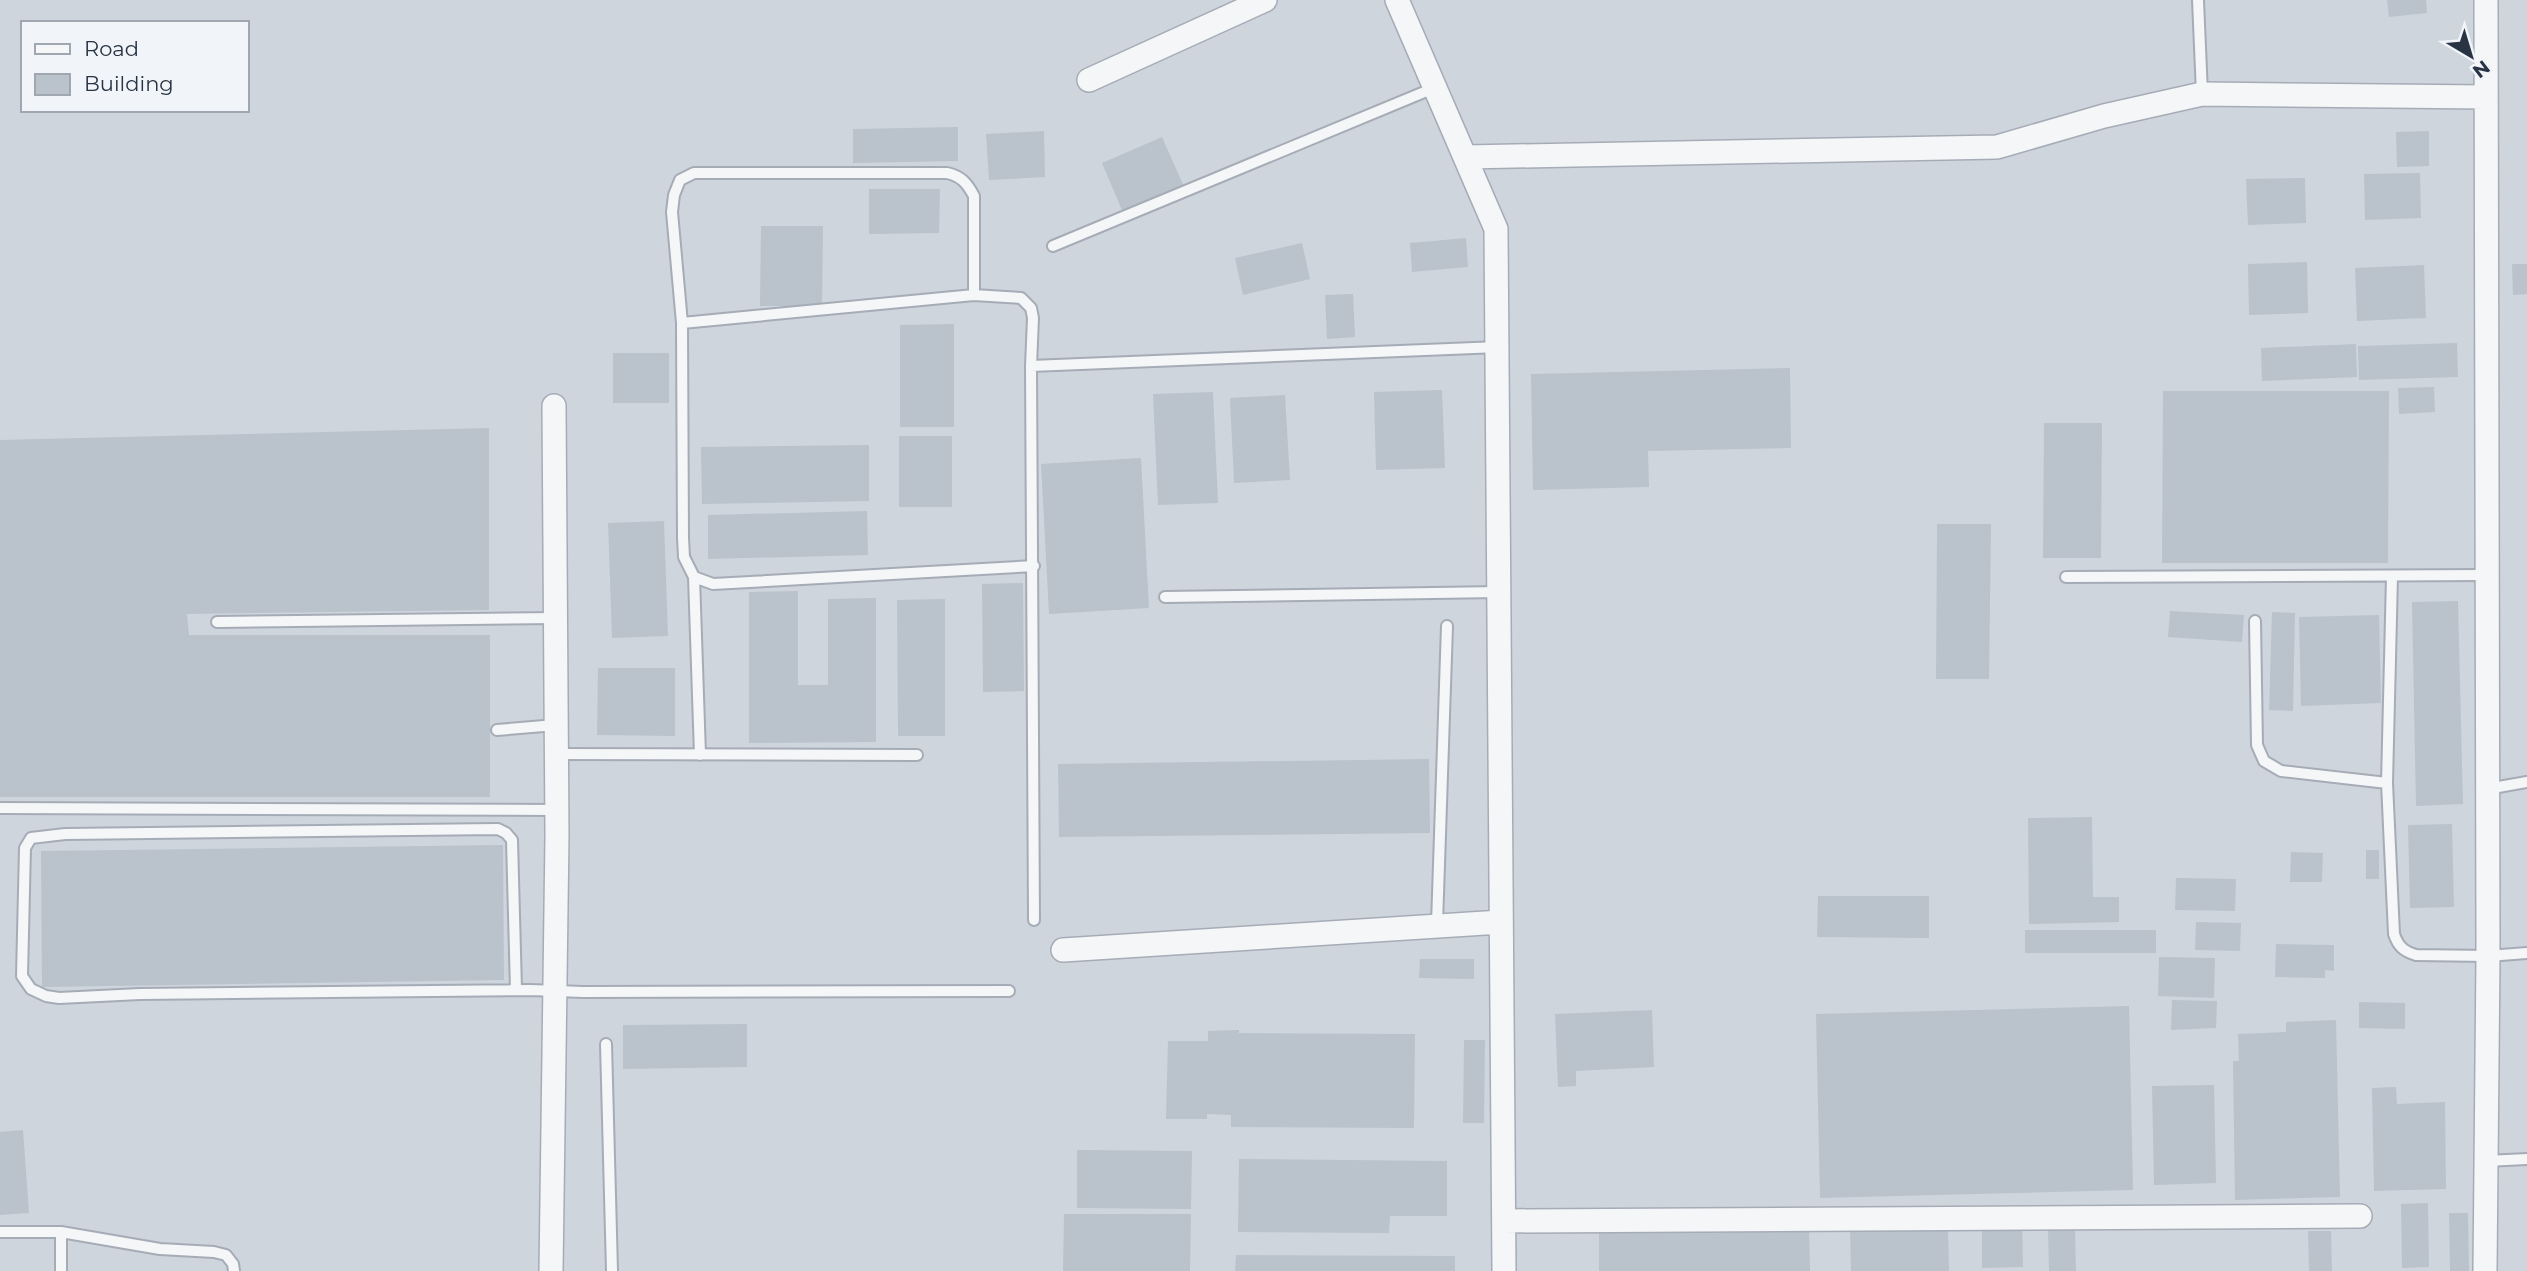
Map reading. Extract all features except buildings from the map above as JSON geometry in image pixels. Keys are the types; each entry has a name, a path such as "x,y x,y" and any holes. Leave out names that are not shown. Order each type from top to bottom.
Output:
{"street":[{"path":"1397,0 1496,229 1504,1271"},
{"path":"2485,1271 2488,956 2486,0"},
{"path":"1089,80 1256,2"},
{"path":"1466,157 1997,147 2104,116 2202,94 2486,97"},
{"path":"551,1271 556,810 554,406"},
{"path":"1063,950 1501,922"},
{"path":"1504,1221 2360,1216"}],"lane":[{"path":"2198,0 2202,94"},
{"path":"1053,246 1434,88"},
{"path":"700,755 694,577 684,557 683,538 682,323 672,212 674,195 680,180 694,173 958,175 974,196 974,295"},
{"path":"682,323 974,295 1021,298 1031,308 1034,920"},
{"path":"1031,366 1499,347"},
{"path":"694,577 713,584 1034,566"},
{"path":"2066,577 2487,575"},
{"path":"2392,576 2387,783 2394,934 2398,945 2406,952 2416,955 2488,956 2527,953"},
{"path":"1165,597 1499,592"},
{"path":"217,622 556,618"},
{"path":"2255,621 2258,745 2264,761 2281,771 2387,783"},
{"path":"1437,924 1447,626"},
{"path":"497,730 556,725"},
{"path":"556,754 917,755"},
{"path":"2487,789 2527,782"},
{"path":"0,808 556,810"},
{"path":"516,990 512,840 506,833 498,830 65,834 31,838 25,848 22,976 31,989 46,996 60,998 516,990 1009,991"},
{"path":"606,1044 612,1271"},
{"path":"2486,1161 2527,1159"},
{"path":"0,1232 61,1232 160,1249 214,1252 226,1255 233,1264 234,1271"},
{"path":"61,1232 61,1271"}],"shaded area":[{"path":"0,0 2527,0 2527,1271 0,1271"}]}
